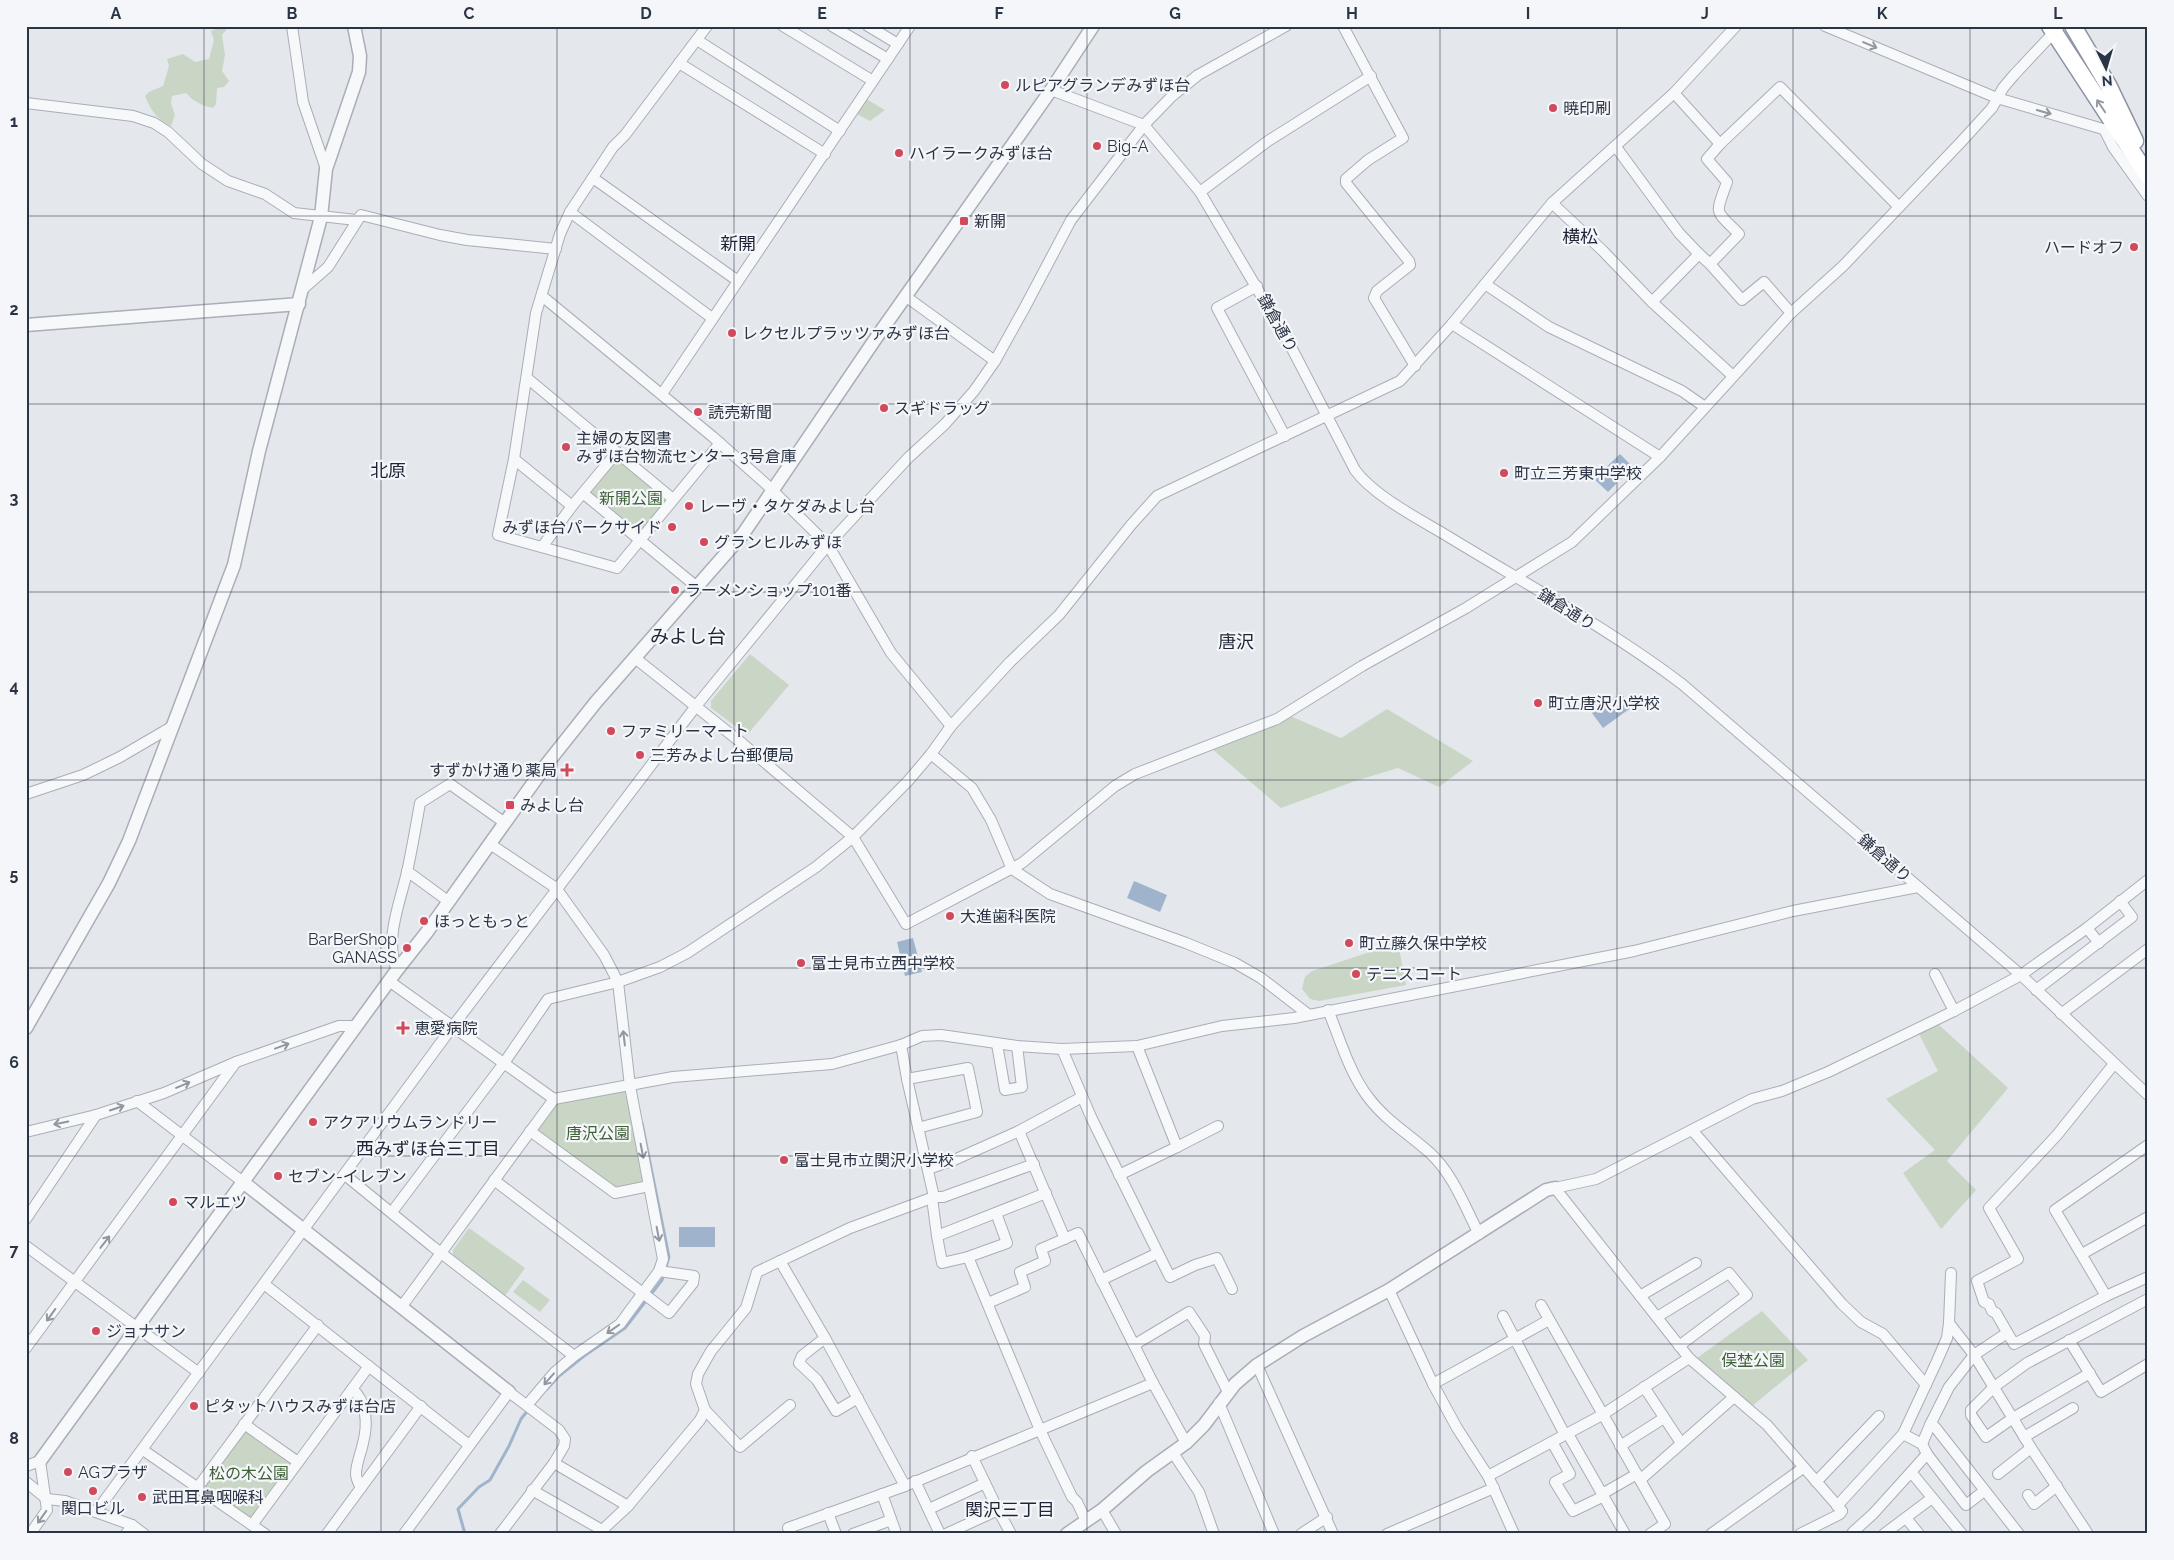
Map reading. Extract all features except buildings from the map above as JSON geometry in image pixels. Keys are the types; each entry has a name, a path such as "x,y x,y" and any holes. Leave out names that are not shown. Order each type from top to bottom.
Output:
{"highway":[{"path":"2073,26 2108,84 2148,168"},
{"path":"2055,28 2112,132 2148,176"}],"street":[{"path":"292,26 303,102 326,169"},
{"path":"26,1028 109,884 125,850 234,565 259,451 321,217 326,169 359,72 360,56 354,26"},
{"path":"707,26 625,135 613,147 570,212 556,248 536,313 514,459 498,535 617,568 720,443"},
{"path":"782,26 872,81"},
{"path":"832,26 888,59"},
{"path":"868,26 898,44"},
{"path":"662,394 910,26"},
{"path":"26,1466 40,1461 546,766 596,702 743,534 905,296 1051,90 1093,26"},
{"path":"96,1512 453,1026 696,706 828,545 908,458 945,424 974,391 994,361 1071,220 1144,125 1172,96 1198,75 1286,26"},
{"path":"1343,26 1403,138 1368,160 1346,179 1346,183 1409,261 1410,265 1376,291 1374,298 1415,366"},
{"path":"392,1212 504,1063 548,999 618,982 660,967 710,939 816,867 854,837 931,754 952,726 1010,662 1059,615 1131,525 1157,496 1194,477 1233,462 1400,381 1452,324 1552,203 1674,94 1736,26"},
{"path":"1825,26 1997,98 2112,132 2113,147 2148,196"},
{"path":"636,658 854,837 906,924 1012,869 1048,842 1115,786 1136,774 1277,719 1362,666 1441,622 1572,542 1660,457 1791,313 1820,289 1961,142 1992,108 2014,75 2055,28"},
{"path":"697,40 840,131"},
{"path":"679,63 825,154"},
{"path":"1200,192 1268,142 1371,76"},
{"path":"1710,264 1739,234 1719,214 1717,208 1728,182 1707,160 1720,144 1780,87 1899,207"},
{"name":"鎌倉通り","path":"1051,90 1144,125 1200,192 1288,341 1355,470 1366,482 1412,514 1636,652 1682,684 2021,975 2148,1094"},
{"path":"1674,94 1720,144"},
{"path":"26,103 133,116 154,123 168,132 202,164 228,181 265,194 294,213 356,220"},
{"path":"1616,146 1680,233 1742,300 1764,282 1791,313"},
{"path":"593,178 738,281"},
{"path":"1552,203 1603,251 1652,302 1733,376"},
{"path":"570,212 712,318"},
{"path":"303,289 328,267 356,220 365,214 440,235 508,245 556,248"},
{"path":"1652,302 1699,254"},
{"path":"1485,284 1549,327 1682,391 1705,407"},
{"path":"1257,286 1217,308 1286,436"},
{"path":"542,296 720,443 828,545 891,653 952,726"},
{"path":"905,296 994,361"},
{"path":"26,325 299,304"},
{"path":"1452,324 1660,457"},
{"path":"527,378 674,499"},
{"path":"542,547 572,506 584,494 617,452"},
{"path":"514,459 572,506"},
{"path":"584,494 697,587"},
{"path":"26,794 83,775 120,757 173,726"},
{"path":"931,754 972,788 991,820 1012,869 1050,894 1186,943 1235,963 1262,978 1308,1015"},
{"path":"505,823 450,784 420,804 394,925 393,976 453,1026 554,1100"},
{"path":"490,844 556,888 604,955 618,982 630,1086 664,1272 647,1297 620,1324 574,1356 555,1372 530,1407"},
{"path":"407,871 448,901"},
{"path":"1067,1534 1102,1510 1148,1471 1186,1443 1204,1425 1228,1392 1257,1364 1303,1336 1389,1290 1546,1190 1596,1178 1752,1100 1782,1091 1828,1072 1954,1011 2021,975 2087,928 2148,880"},
{"path":"402,1306 554,1100 673,1077 832,1064 901,1045 922,1036 941,1035 997,1044 1062,1049 1137,1046 1222,1026 1308,1015 1657,946 1793,911 1918,887"},
{"path":"2036,990 2132,917 2120,901"},
{"path":"2087,928 2099,943"},
{"path":"2061,1014 2148,949"},
{"path":"1934,974 1954,1011"},
{"path":"1328,1010 1358,1082 1367,1096 1382,1114 1430,1153 1442,1166 1479,1234"},
{"path":"26,1132 96,1115 138,1102 236,1062 330,1029 339,1026 356,1026"},
{"path":"997,1044 1005,1090 1022,1087 1016,1046"},
{"path":"901,1045 928,1169 942,1263 968,1257 1007,1243 996,1213"},
{"path":"1137,1046 1177,1147"},
{"path":"1062,1049 1082,1097 1170,1276 1194,1265 1217,1258 1232,1289"},
{"path":"26,1348 236,1062"},
{"path":"2114,1064 2058,1134 1989,1208 2018,1259 1977,1281 1984,1302 1989,1304 1992,1311 1996,1313 2014,1344 2106,1296 2148,1277"},
{"path":"907,1079 968,1068 978,1112 918,1128"},
{"path":"928,1169 954,1160 1019,1131 1082,1097"},
{"path":"138,1102 304,1229 559,1430 565,1439 562,1452 500,1534"},
{"path":"26,1219 96,1115"},
{"path":"1120,1175 1218,1126"},
{"path":"1692,1130 1842,1304 1861,1322 1883,1334 1926,1385"},
{"path":"530,1131 615,1193 649,1186"},
{"path":"1019,1131 1065,1239"},
{"path":"2106,1296 2055,1210 2148,1145"},
{"path":"790,1404 740,1447 705,1410 696,1384 698,1374 711,1351 746,1308 757,1272 850,1228 933,1198 943,1198 1034,1164"},
{"path":"345,1175 574,1356"},
{"path":"494,1180 668,1313 693,1283 694,1276 664,1272"},
{"path":"1555,1188 1689,1358 1767,1425 1842,1511 1840,1514 1800,1534"},
{"path":"937,1236 1046,1193"},
{"path":"2082,1254 2148,1217"},
{"path":"988,1303 1025,1287 1020,1272 1045,1261 1041,1249 1078,1233 1153,1383 1186,1443"},
{"path":"26,1246 199,1373"},
{"path":"1101,1280 1158,1252"},
{"path":"968,1257 1040,1430 1072,1497 1077,1502 1086,1521"},
{"path":"780,1261 825,1338 905,1486"},
{"path":"1640,1296 1696,1262"},
{"path":"1657,1317 1729,1273 1747,1295 1679,1346"},
{"path":"1837,1506 1903,1434 1946,1338 1950,1323 1951,1273"},
{"path":"264,1284 469,1445"},
{"path":"1389,1290 1432,1384 1457,1428 1488,1476 1514,1534"},
{"path":"2090,1374 2013,1418 1986,1437 1971,1415 1971,1410 1994,1387 2027,1363 2148,1299"},
{"path":"1541,1305 1665,1524 1650,1534"},
{"path":"1134,1345 1189,1312 1205,1336 1204,1344 1228,1392"},
{"path":"1503,1316 1566,1434 1625,1534"},
{"path":"1432,1384 1549,1320"},
{"path":"1950,1323 1974,1355 2031,1448 2088,1534"},
{"path":"198,1487 318,1325"},
{"path":"1922,1444 1949,1387 1974,1355 2007,1333"},
{"path":"825,1338 802,1356 799,1363 817,1380 836,1411 858,1398"},
{"path":"2069,1340 2101,1392 2148,1364"},
{"path":"1488,1476 1602,1414 1689,1358"},
{"path":"1257,1364 1333,1534"},
{"path":"252,1525 369,1366"},
{"path":"790,1534 788,1528 905,1486 972,1456 1153,1383"},
{"path":"1644,1387 1681,1443"},
{"path":"352,1389 359,1394 366,1420 364,1440 356,1472 361,1488"},
{"path":"404,1534 509,1392"},
{"path":"1552,1442 1570,1474 1555,1482 1573,1511 1638,1477 1734,1398"},
{"path":"1219,1403 1274,1534"},
{"path":"327,1534 421,1406"},
{"path":"2024,1437 2073,1408"},
{"path":"532,1490 600,1532 628,1506 695,1427 705,1410"},
{"path":"1816,1482 1879,1416"},
{"path":"1620,1446 1664,1418"},
{"path":"244,1424 298,1462"},
{"path":"1930,1425 1935,1427 2019,1534"},
{"path":"1903,1434 1922,1444 1927,1454 1966,1505 1984,1491"},
{"path":"1998,1474 2031,1448"},
{"path":"143,1450 265,1534"},
{"path":"1174,1453 1198,1492 1214,1534"},
{"path":"1854,1534 1853,1532 1873,1514 1927,1454"},
{"path":"972,1456 1011,1534"},
{"path":"30,1534 47,1510 40,1461"},
{"path":"554,1464 628,1506"},
{"path":"1719,1532 1803,1468"},
{"path":"1911,1472 1962,1534"},
{"path":"915,1481 940,1534"},
{"path":"26,1482 47,1500 65,1501 96,1512 129,1530 144,1534"},
{"path":"929,1509 985,1483"},
{"path":"2028,1495 2034,1504 2056,1486"},
{"path":"1387,1534 1494,1488"},
{"path":"882,1494 895,1530"},
{"path":"1884,1534 1932,1498"},
{"path":"946,1534 998,1510"},
{"path":"1102,1510 1116,1534"},
{"path":"828,1514 836,1534"},
{"path":"1300,1534 1327,1517"},
{"path":"1906,1518 1919,1534"},
{"path":"853,1534 891,1520"}],"green space":[{"path":"224,26 226,30 222,35 225,55 222,71 229,81 224,87 217,88 216,104 213,108 205,106 195,101 186,93 172,96 171,103 175,115 171,126 166,124 155,114 145,96 149,92 163,86 169,66 167,59 183,54 195,62 209,59 214,40 211,31"},
{"path":"866,99 885,110 870,121 857,114"},
{"name":"新開公園","path":"620,460 665,498 665,503 642,531 636,531 592,495 591,490 615,461"},
{"path":"750,654 789,685 747,735 711,708 711,701"},
{"path":"1387,709 1473,761 1439,787 1398,768 1355,781 1281,808 1211,748 1288,715 1341,738"},
{"name":"テニスコート","path":"1398,943 1406,985 1319,1001 1310,999 1302,989 1305,977 1312,971"},
{"path":"1938,1024 2008,1088 1947,1161 1976,1190 1941,1229 1903,1173 1935,1150 1886,1099 1938,1071 1919,1034"},
{"name":"唐沢公園","path":"625,1091 628,1094 646,1182 615,1188 538,1133 537,1128 557,1104"},
{"path":"469,1228 525,1268 505,1296 453,1255 453,1250"},
{"path":"523,1280 550,1300 540,1312 513,1292"},
{"name":"俣埜公園","path":"1762,1311 1808,1360 1751,1407 1697,1358"},
{"name":"松の木公園","path":"244,1431 248,1431 290,1461 291,1464 253,1517 249,1518 206,1489 205,1485"}],"water":[{"path":"1620,454 1633,467 1608,492 1594,479"},
{"path":"1621,693 1632,707 1603,728 1592,713"},
{"path":"1134,881 1167,895 1160,912 1127,898"},
{"path":"913,938 922,972 905,976 897,942"},
{"path":"679,1227 715,1227 715,1247 679,1247"}],"waterway":[{"path":"547,1389 559,1376 584,1356 625,1328 662,1280 669,1257 642,1123"},
{"path":"465,1534 458,1509 479,1487 490,1480 509,1446 521,1419 529,1409"}],"place":[{"name":"ルピアグランデみずほ台","path":"1005,85"},
{"name":"暁印刷","path":"1553,108"},
{"name":"Big-A","path":"1097,146"},
{"name":"ハイラークみずほ台","path":"899,153"},
{"name":"新開","path":"964,221"},
{"name":"ハードオフ","path":"2134,247"},
{"name":"レクセルプラッツァみずほ台","path":"732,333"},
{"name":"スギドラッグ","path":"884,408"},
{"name":"読売新聞","path":"698,412"},
{"name":"主婦の友図書 みずほ台物流センター 3号倉庫","path":"566,447"},
{"name":"町立三芳東中学校","path":"1504,473"},
{"name":"レーヴ・タケダみよし台","path":"689,506"},
{"name":"みずほ台パークサイド","path":"672,527"},
{"name":"グランヒルみずほ","path":"704,542"},
{"name":"ラーメンショップ101番","path":"675,590"},
{"name":"町立唐沢小学校","path":"1538,703"},
{"name":"ファミリーマート","path":"611,731"},
{"name":"三芳みよし台郵便局","path":"640,755"},
{"name":"すずかけ通り薬局","path":"567,770"},
{"name":"みよし台","path":"510,805"},
{"name":"大進歯科医院","path":"950,916"},
{"name":"ほっともっと","path":"424,921"},
{"name":"町立藤久保中学校","path":"1349,943"},
{"name":"BarBerShop GANASS","path":"407,948"},
{"name":"富士見市立西中学校","path":"801,963"},
{"name":"テニスコート","path":"1356,974"},
{"name":"恵愛病院","path":"403,1028"},
{"name":"アクアリウムランドリー","path":"313,1122"},
{"name":"富士見市立関沢小学校","path":"784,1160"},
{"name":"セブン-イレブン","path":"278,1176"},
{"name":"マルエツ","path":"173,1202"},
{"name":"ジョナサン","path":"96,1331"},
{"name":"ピタットハウスみずほ台店","path":"194,1406"},
{"name":"AGプラザ","path":"68,1472"},
{"name":"関口ビル","path":"93,1491"},
{"name":"武田耳鼻咽喉科","path":"142,1497"}],"district":[{"name":"横松","path":"1580,237"},
{"name":"新開","path":"738,244"},
{"name":"北原","path":"388,471"},
{"name":"みよし台","path":"688,636"},
{"name":"唐沢","path":"1236,642"},
{"name":"西みずほ台三丁目","path":"428,1149"},
{"name":"関沢三丁目","path":"1010,1510"}]}
